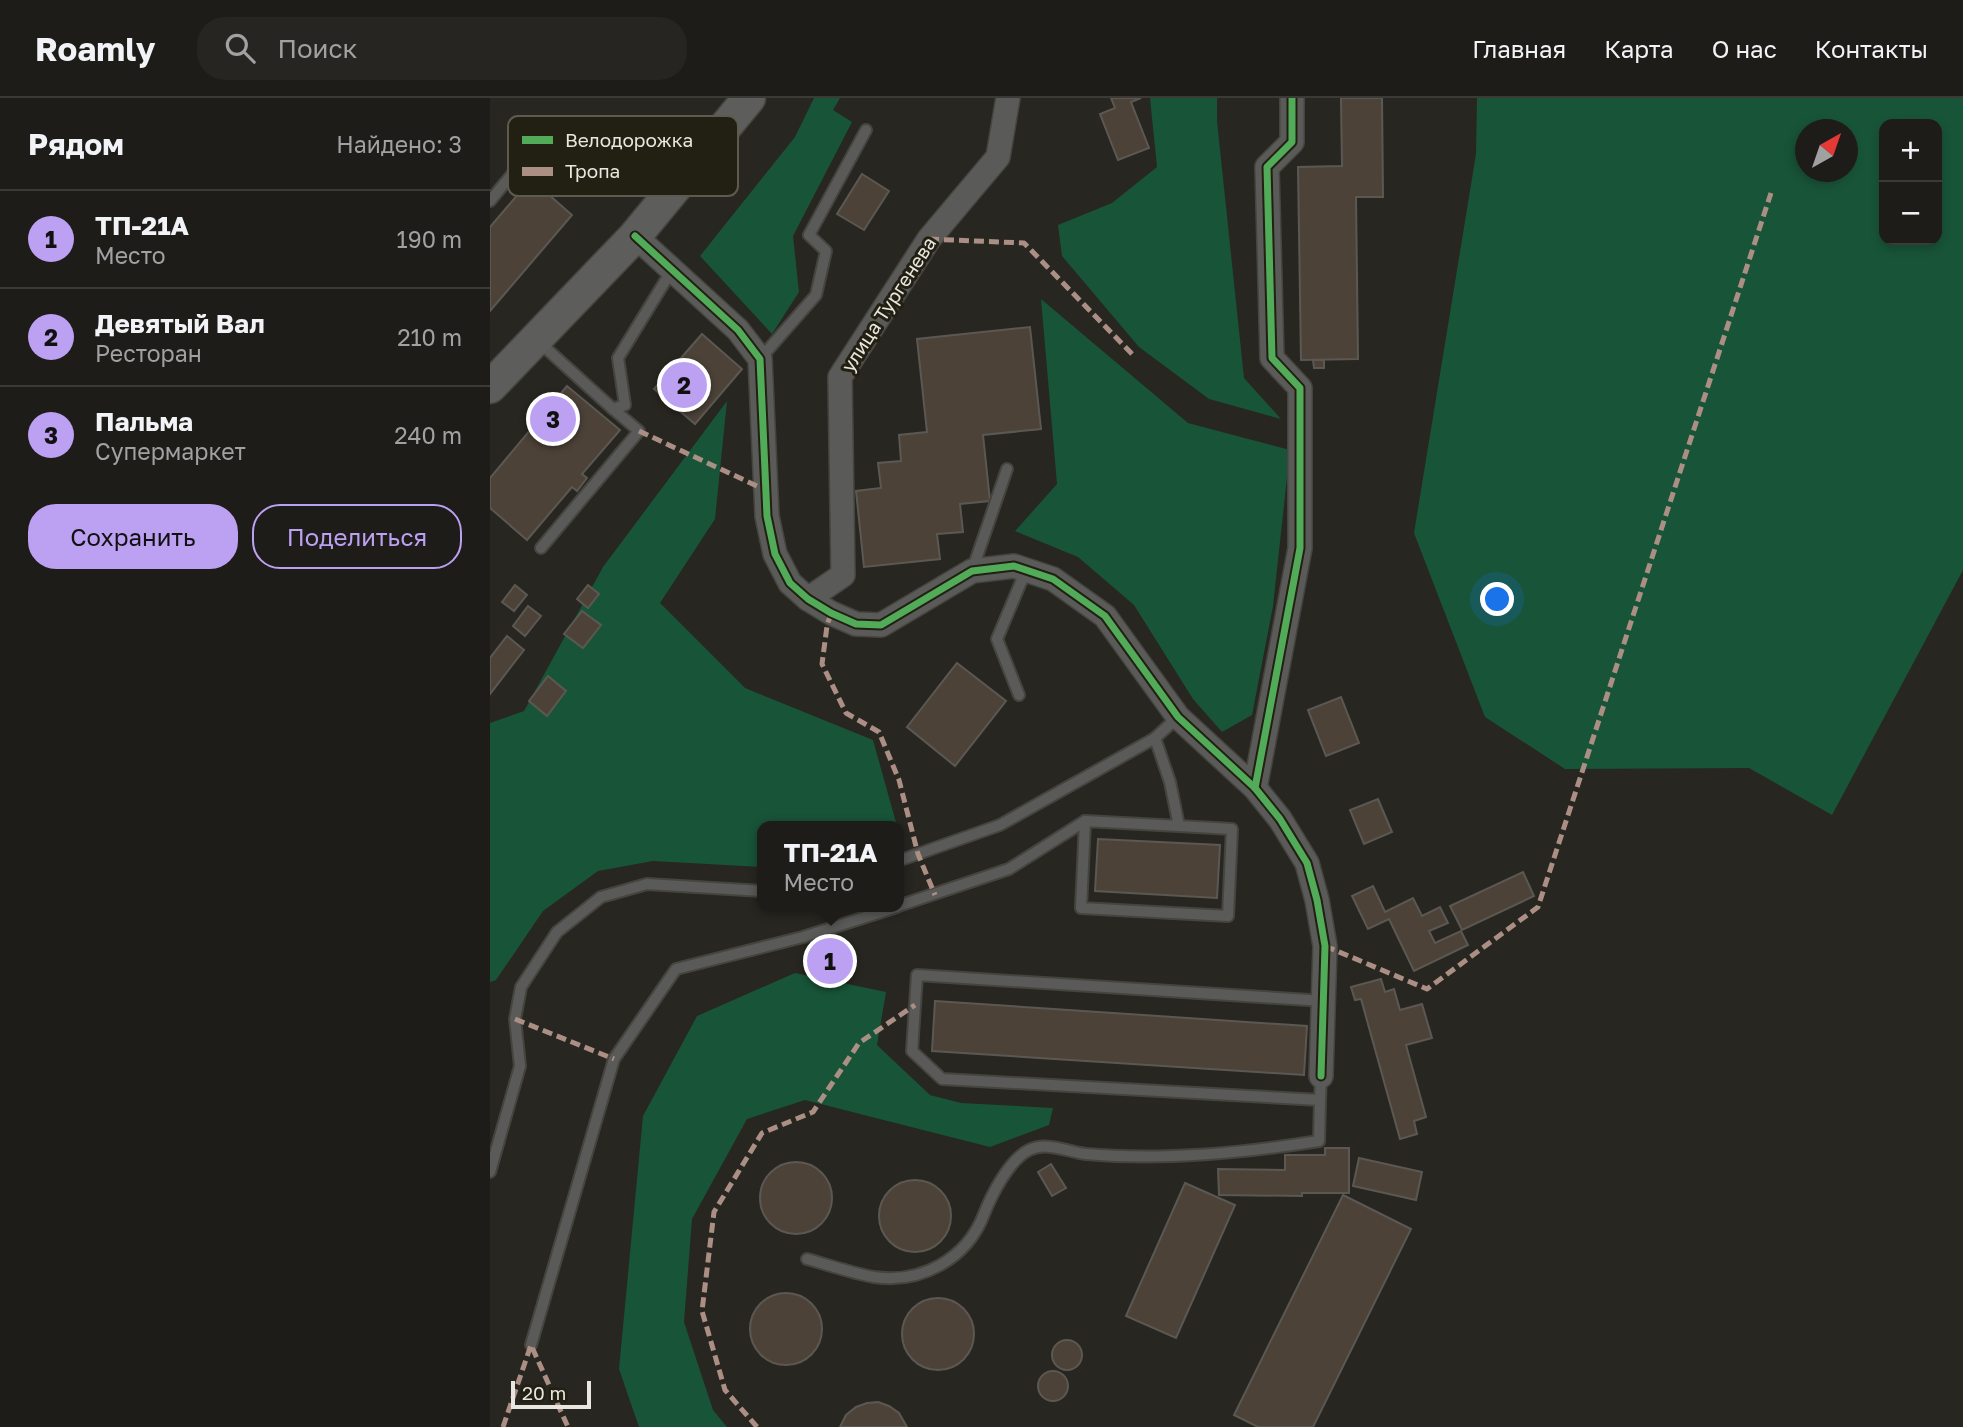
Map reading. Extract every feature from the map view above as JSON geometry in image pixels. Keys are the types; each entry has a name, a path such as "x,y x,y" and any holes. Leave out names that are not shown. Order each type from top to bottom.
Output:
{"main road":[{"path":"734,116 748,98"},
{"path":"490,387 635,236 670,196"}],"street":[{"name":"улица Тургенева","path":"808,599 842,575 840,377 929,239 998,157 1008,98"},
{"path":"1255,788 1300,548 1300,388 1272,358 1267,167 1292,142 1292,98"},
{"path":"635,236 738,330 760,359 769,529 775,554 790,583 808,599 831,613 856,624 881,625 972,572 1014,566 1054,579 1105,616 1178,717 1255,788 1280,819 1307,863 1317,900 1325,946 1321,1076"}],"lane":[{"path":"760,359 816,295 826,251 809,234 866,130"},
{"path":"490,201 508,179"},
{"path":"613,409 625,405 618,358 672,270"},
{"path":"536,339 639,431 541,548"},
{"path":"972,572 1007,469"},
{"path":"1019,695 997,639 1021,582 1029,571"},
{"path":"904,859 1000,825 1155,738 1178,717"},
{"path":"1155,738 1170,782 1178,826"},
{"path":"904,904 1009,869 1086,821 1232,828 1228,916 1081,908 1086,821"},
{"path":"490,1172 520,1066 515,1019 521,987 558,932 601,897 646,884 757,891"},
{"path":"531,1345 614,1059 676,970 803,937 879,912"},
{"path":"1320,1100 942,1079 912,1051 916,975 1325,1001"},
{"path":"807,1259 873,1277 893,1278 919,1274 944,1264 964,1248 983,1217 995,1189 1020,1157 1032,1149 1050,1147 1084,1154 1140,1156 1255,1152 1319,1141 1321,1076"}],"green space":[{"path":"814,98 840,98 833,110 852,122 793,236 799,292 772,334 700,256 795,137"},
{"path":"1150,98 1217,98 1217,121 1244,378 1281,419 1209,399 1139,347 1062,256 1058,225 1112,203 1157,167"},
{"path":"1477,98 1963,98 1963,570 1832,815 1749,768 1565,769 1485,717 1414,533 1476,154"},
{"path":"1041,299 1188,423 1290,450 1273,606 1252,715 1222,732 1193,699 1134,605 1078,557 1015,531 1057,484"},
{"path":"727,401 715,519 660,603 745,688 873,740 896,821 757,821 757,867 653,861 598,871 543,911 496,980 490,982 490,723 524,711 603,567"},
{"path":"795,973 886,992 877,1045 930,1095 961,1103 1053,1108 1049,1125 990,1147 805,1100 747,1119 692,1219 684,1322 713,1410 727,1427 639,1427 619,1369 643,1116 697,1016"}],"building":[{"path":"1111,98 1141,98 1131,102 1149,148 1118,160 1100,114 1115,108"},
{"path":"1341,98 1382,98 1383,197 1356,197 1358,359 1301,360 1298,167 1342,166"},
{"path":"862,174 889,191 864,230 837,214"},
{"path":"516,196 550,196 572,215 490,311 490,227"},
{"path":"1030,327 1041,429 983,435 990,501 960,504 963,532 937,534 940,559 864,567 856,491 881,488 878,463 901,461 899,435 927,432 917,339"},
{"path":"702,334 742,369 695,424 654,389"},
{"path":"1313,360 1324,360 1324,368 1314,368"},
{"path":"567,386 620,430 582,474 587,478 577,491 572,487 527,540 490,508 490,478"},
{"path":"515,585 527,595 514,611 502,602"},
{"path":"588,585 599,594 588,608 577,599"},
{"path":"528,606 541,616 525,636 513,626"},
{"path":"582,611 601,625 583,648 564,634"},
{"path":"507,636 524,650 490,694 490,658"},
{"path":"957,663 1006,701 955,766 907,727"},
{"path":"548,676 566,691 547,716 529,701"},
{"path":"1341,697 1359,743 1326,756 1308,710"},
{"path":"1378,799 1392,832 1364,844 1350,810"},
{"path":"1098,839 1220,845 1217,898 1095,891"},
{"path":"1523,872 1534,896 1462,930 1450,906"},
{"path":"1373,886 1385,912 1413,898 1422,916 1440,907 1448,923 1429,931 1435,943 1461,931 1468,945 1414,971 1389,919 1368,929 1352,896"},
{"path":"812,943 855,954 848,979 805,969"},
{"path":"1381,979 1385,992 1394,989 1400,1010 1422,1004 1432,1038 1406,1045 1426,1117 1414,1121 1417,1134 1400,1139 1361,999 1355,1000 1351,987"},
{"path":"935,1001 1307,1026 1304,1075 932,1051"},
{"path":"1325,1148 1349,1148 1349,1193 1302,1193 1302,1196 1219,1195 1218,1169 1285,1170 1285,1155 1325,1155"},
{"path":"1359,1158 1422,1172 1416,1200 1353,1186"},
{"path":"796,1162 816,1168 826,1178 832,1198 826,1218 816,1228 796,1234 776,1228 766,1218 760,1198 766,1178 776,1168"},
{"path":"1051,1164 1066,1188 1052,1196 1038,1172"},
{"path":"915,1180 935,1186 945,1196 951,1216 945,1236 935,1246 915,1252 895,1246 885,1236 879,1216 885,1196 895,1186"},
{"path":"1185,1183 1235,1205 1176,1338 1126,1316"},
{"path":"1343,1195 1411,1229 1313,1427 1258,1427 1234,1415"},
{"path":"786,1293 806,1299 816,1309 822,1329 816,1349 806,1359 786,1365 766,1359 756,1349 750,1329 756,1309 766,1299"},
{"path":"938,1298 958,1304 968,1314 974,1334 968,1354 958,1364 938,1370 918,1364 908,1354 902,1334 908,1314 918,1304"},
{"path":"1067,1340 1078,1344 1082,1355 1078,1366 1067,1370 1056,1366 1052,1355 1056,1344"},
{"path":"1053,1371 1064,1375 1068,1386 1064,1397 1053,1401 1042,1397 1038,1386 1042,1375"},
{"path":"878,1402 899,1413 907,1427 840,1427 846,1415 856,1407"}],"marked path":[{"path":"1325,946 1427,989 1538,907 1771,193"},
{"path":"929,239 1024,243 1133,355"},
{"path":"639,431 757,486"},
{"path":"831,613 822,664 846,713 879,732 899,780 918,854 935,895"},
{"path":"757,1427 725,1390 702,1311 714,1212 762,1133 813,1112 859,1043 915,1005"},
{"path":"515,1019 614,1059"},
{"path":"503,1427 531,1345 568,1427"}],"cycle path":[{"path":"1255,788 1300,548 1300,388 1272,358 1267,167 1292,142 1292,98"},
{"path":"635,236 738,330 760,359 767,516 775,554 790,583 808,599 831,613 856,624 881,625 972,571 1014,566 1053,579 1105,616 1178,717 1255,788 1280,819 1307,863 1317,900 1325,946 1321,1076"}],"place":[{"name":"Девятый Вал","path":"684,385"},
{"name":"Пальма","path":"553,419"},
{"name":"ТП-21А","path":"830,961"}]}
